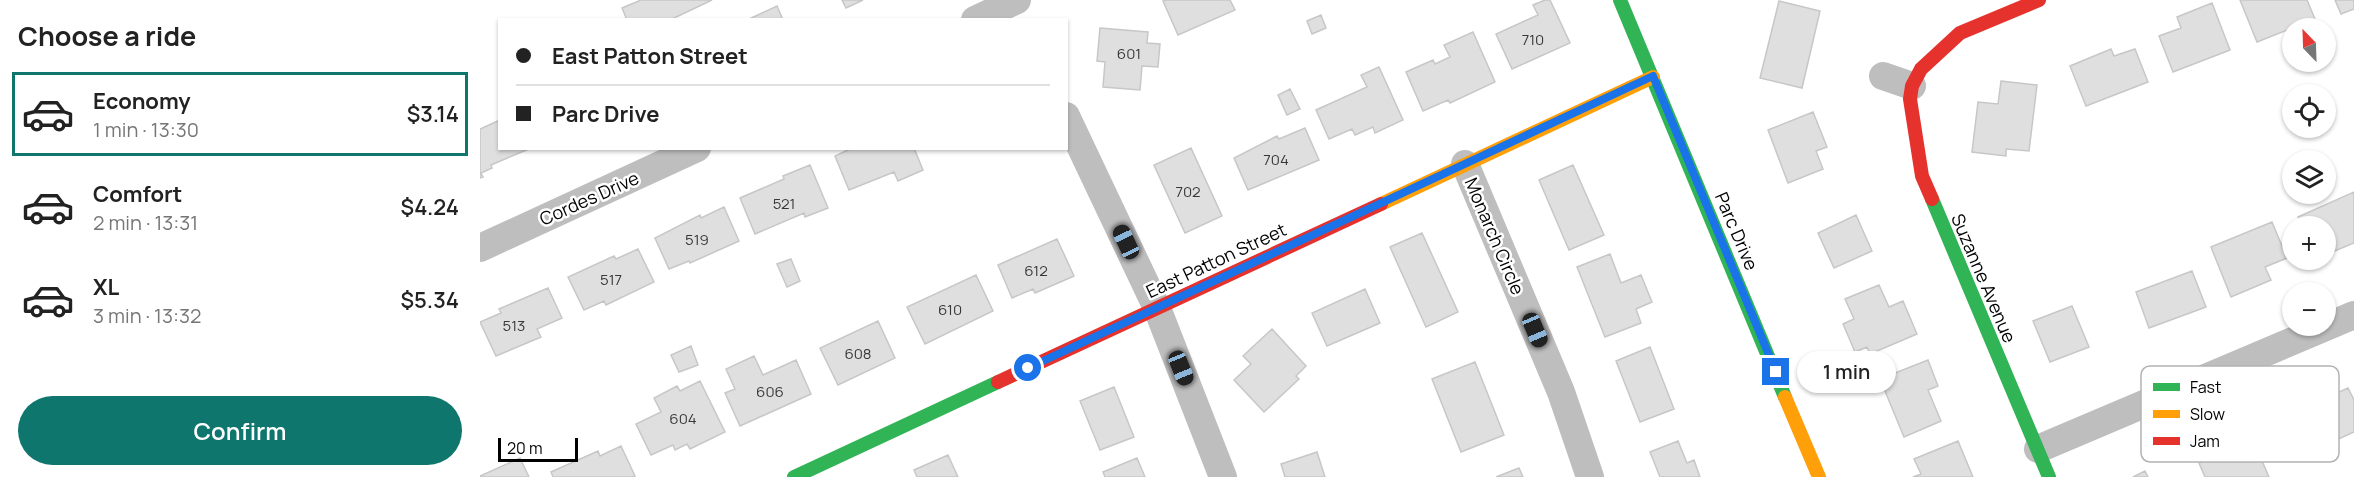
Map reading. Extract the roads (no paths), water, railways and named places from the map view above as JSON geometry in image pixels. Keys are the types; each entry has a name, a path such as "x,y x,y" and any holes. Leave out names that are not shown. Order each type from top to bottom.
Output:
{"street":[{"name":"Parc Drive","path":"1620,0 1819,477"},
{"path":"1883,76 1912,86 1921,69 1960,33 2039,0"},
{"path":"980,18 1016,5"},
{"name":"East Patton Street","path":"794,477 839,468 1157,308 1653,76"},
{"name":"Suzanne Avenue","path":"1912,86 1910,99 1922,176 2049,477"},
{"path":"1068,120 1157,308 1223,477"},
{"name":"Cordes Drive","path":"480,248 693,150"},
{"name":"Monarch Circle","path":"1465,164 1561,392 1590,477"},
{"path":"2234,366 2354,315"},
{"path":"2038,449 2141,405"}]}
